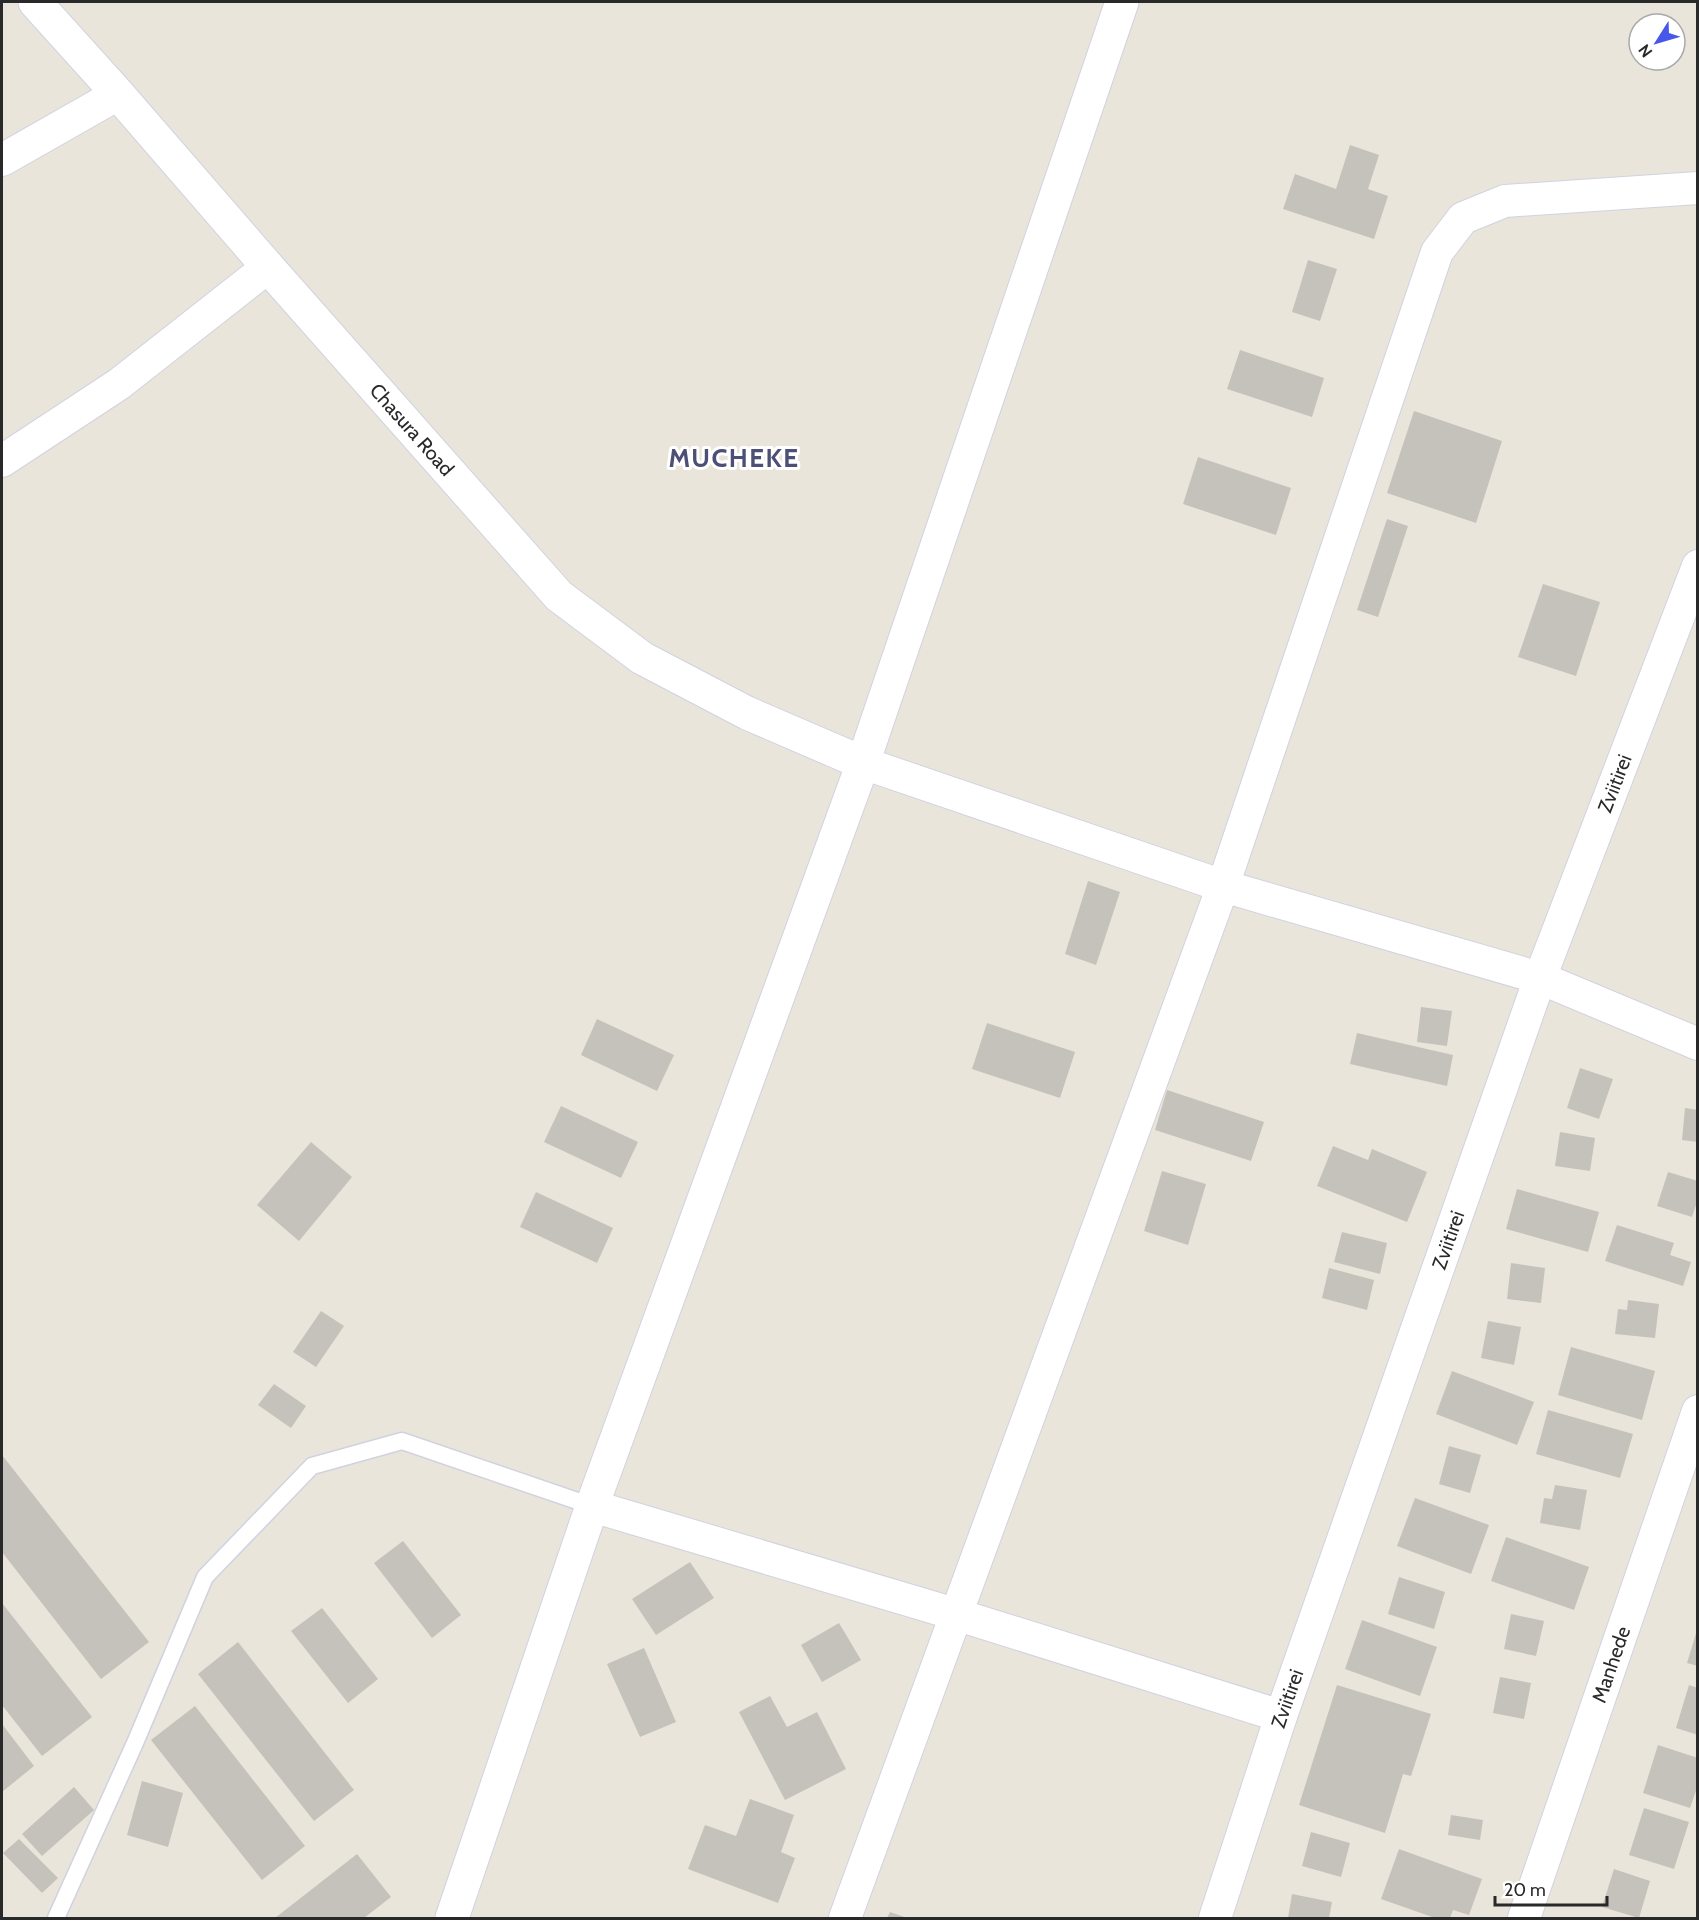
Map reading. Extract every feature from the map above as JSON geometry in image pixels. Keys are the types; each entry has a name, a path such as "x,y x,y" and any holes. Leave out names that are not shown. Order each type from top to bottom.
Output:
{"street":[{"name":"Chasura Road","path":"35,2 559,596 642,658 747,713 863,763"},
{"path":"452,1918 592,1506 863,763 1122,2"},
{"path":"2,160 118,94"},
{"path":"845,1918 1223,886 1437,252 1463,218 1505,201 1698,188"},
{"path":"2,461 119,384 268,267"},
{"name":"Zviitirei","path":"1215,1918 1281,1716 1540,978 1698,566"},
{"path":"863,763 1223,886 1540,978 1698,1044"},
{"name":"Manhede","path":"1524,1918 1698,1410"},
{"path":"592,1506 955,1614 1281,1716"}],"lane":[{"path":"56,1918 135,1743 206,1577 312,1466 402,1441 592,1506"}],"building":[{"path":"1350,145 1379,155 1368,189 1388,196 1374,239 1283,209 1295,174 1336,189"},
{"path":"1308,260 1337,269 1320,321 1292,312"},
{"path":"1240,350 1324,378 1312,417 1227,389"},
{"path":"1414,411 1502,441 1476,523 1387,493"},
{"path":"1198,457 1291,488 1276,535 1183,504"},
{"path":"1387,519 1408,526 1378,617 1357,610"},
{"path":"1543,584 1600,602 1576,676 1518,657"},
{"path":"1088,881 1120,892 1096,965 1065,954"},
{"path":"1421,1007 1452,1011 1447,1046 1417,1042"},
{"path":"597,1019 674,1055 657,1091 581,1055"},
{"path":"987,1023 1075,1052 1060,1098 972,1069"},
{"path":"1357,1033 1453,1055 1447,1086 1350,1064"},
{"path":"1580,1068 1613,1079 1599,1119 1567,1108"},
{"path":"1167,1090 1264,1122 1251,1161 1155,1130"},
{"path":"561,1106 638,1142 621,1178 544,1142"},
{"path":"1685,1108 1698,1110 1698,1142 1682,1140"},
{"path":"1560,1132 1595,1138 1590,1171 1555,1166"},
{"path":"311,1142 352,1177 299,1241 257,1205"},
{"path":"1333,1146 1368,1160 1372,1149 1427,1172 1407,1222 1317,1186"},
{"path":"1162,1171 1206,1184 1188,1245 1144,1231"},
{"path":"1668,1172 1698,1181 1698,1199 1692,1217 1657,1206"},
{"path":"1517,1189 1599,1212 1588,1252 1506,1229"},
{"path":"536,1192 613,1228 597,1263 520,1227"},
{"path":"1617,1225 1674,1243 1670,1255 1691,1262 1683,1286 1605,1261"},
{"path":"1342,1232 1387,1243 1380,1274 1334,1262"},
{"path":"1511,1263 1545,1268 1541,1303 1507,1299"},
{"path":"1329,1268 1374,1280 1367,1310 1322,1298"},
{"path":"1628,1300 1659,1304 1655,1338 1615,1334 1618,1309 1627,1310"},
{"path":"321,1311 344,1326 316,1367 293,1352"},
{"path":"1488,1321 1521,1327 1514,1365 1481,1358"},
{"path":"1571,1347 1655,1371 1642,1420 1558,1395"},
{"path":"1452,1371 1534,1402 1517,1445 1436,1414"},
{"path":"274,1384 306,1406 291,1428 258,1405"},
{"path":"1548,1410 1633,1434 1620,1478 1536,1454"},
{"path":"1449,1446 1481,1455 1470,1493 1439,1484"},
{"path":"2,1455 149,1642 101,1679 2,1552"},
{"path":"1555,1485 1587,1490 1580,1530 1540,1523 1544,1498 1552,1499"},
{"path":"1415,1498 1489,1525 1471,1574 1397,1546"},
{"path":"1506,1537 1589,1567 1574,1610 1491,1581"},
{"path":"403,1541 461,1615 432,1638 374,1563"},
{"path":"690,1562 714,1598 656,1635 632,1599"},
{"path":"1399,1577 1445,1592 1434,1629 1388,1614"},
{"path":"2,1603 92,1717 42,1756 2,1705"},
{"path":"322,1608 378,1679 348,1703 291,1631"},
{"path":"1511,1614 1544,1621 1536,1656 1504,1649"},
{"path":"1362,1620 1437,1647 1420,1696 1345,1669"},
{"path":"839,1623 861,1660 822,1682 801,1645"},
{"path":"1698,1630 1698,1666 1687,1663"},
{"path":"238,1642 354,1790 314,1821 198,1674"},
{"path":"644,1648 676,1722 640,1737 607,1664"},
{"path":"1500,1677 1531,1683 1524,1719 1493,1713"},
{"path":"1337,1685 1431,1714 1411,1776 1403,1774 1385,1833 1299,1805"},
{"path":"1689,1685 1698,1688 1698,1735 1676,1728"},
{"path":"770,1696 787,1727 817,1712 846,1769 785,1800 739,1712"},
{"path":"195,1706 305,1846 262,1880 151,1740"},
{"path":"2,1724 34,1766 2,1792"},
{"path":"1658,1745 1698,1758 1698,1785 1690,1808 1643,1793"},
{"path":"142,1781 183,1793 168,1847 127,1835"},
{"path":"74,1787 94,1810 42,1856 22,1834"},
{"path":"750,1799 794,1815 781,1852 795,1858 778,1903 688,1869 705,1825 736,1836"},
{"path":"1644,1808 1689,1822 1674,1869 1629,1855"},
{"path":"1451,1815 1483,1820 1480,1840 1448,1835"},
{"path":"1311,1832 1350,1843 1341,1877 1302,1866"},
{"path":"19,1839 58,1878 42,1893 3,1853"},
{"path":"1399,1849 1482,1879 1469,1915 1453,1910 1450,1918 1435,1918 1381,1899"},
{"path":"357,1854 391,1897 364,1918 275,1918"},
{"path":"1614,1869 1650,1881 1639,1918 1602,1907"},
{"path":"1292,1894 1332,1902 1329,1918 1288,1918"},
{"path":"890,1912 907,1918 887,1918"}],"district":[{"name":"MUCHEKE","path":"734,458"}]}
